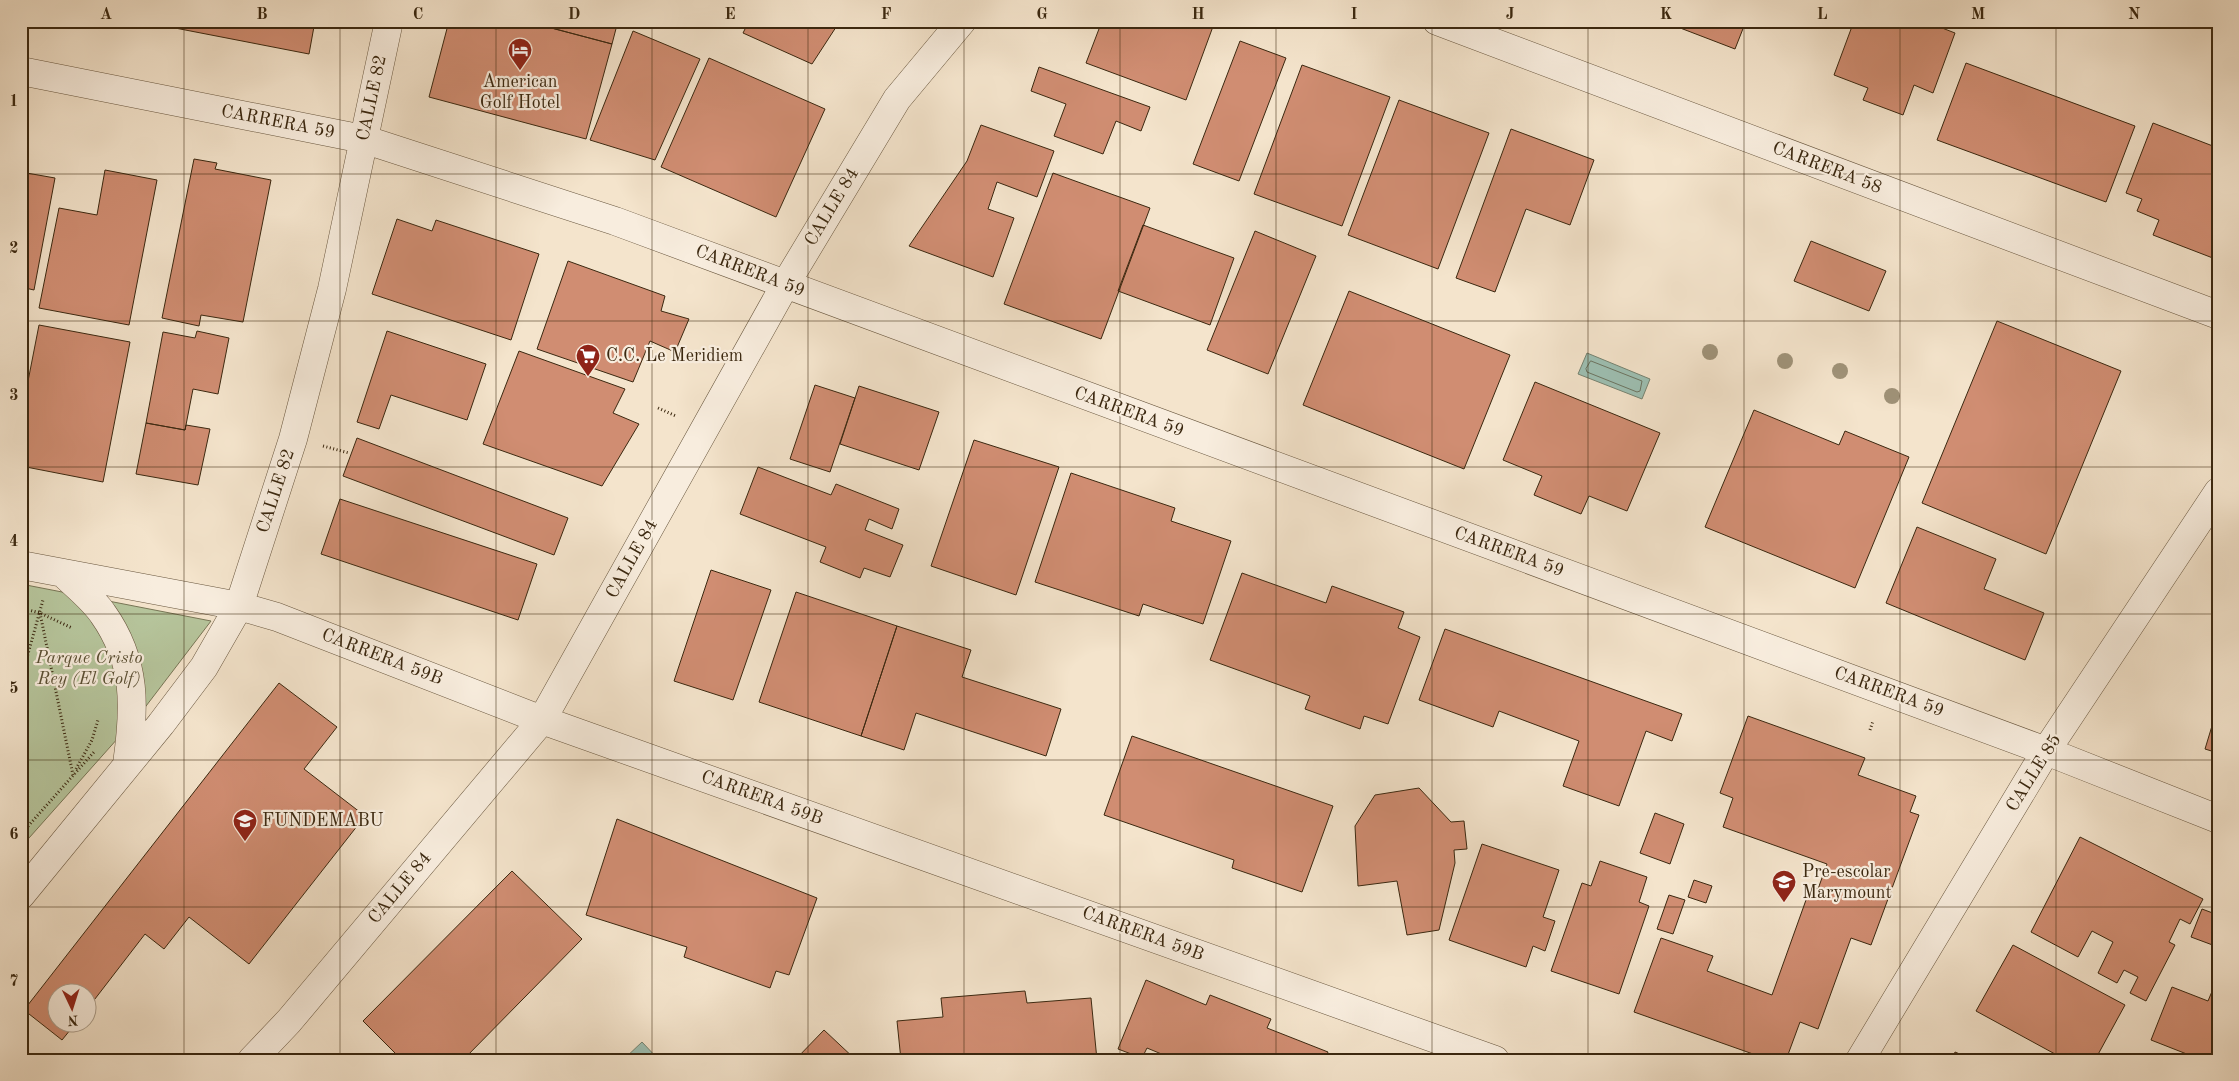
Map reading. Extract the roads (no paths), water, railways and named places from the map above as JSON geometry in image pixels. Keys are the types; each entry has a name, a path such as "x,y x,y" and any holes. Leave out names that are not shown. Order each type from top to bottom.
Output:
{"street":[{"name":"CALLE 82","path":"21,895 204,667 239,606 293,439 332,289 388,21"},
{"name":"CALLE 84","path":"252,1060 289,1021 542,720 785,284 896,99 962,21"},
{"name":"CARRERA 58","path":"1437,21 2218,315"},
{"name":"CARRERA 59","path":"21,71 363,139 615,221 2046,751 2218,819"},
{"name":"CALLE 85","path":"1860,1060 2046,751 2218,492"},
{"name":"CARRERA 59B","path":"21,565 239,606 277,617 542,720 1495,1060"},
{"path":"62,574 102,612 121,642 130,672 134,720 127,764"}],"water":[{"path":"1587,353 1650,379 1642,399 1578,374"},
{"path":"642,1042 659,1060 623,1060"}],"place":[{"name":"American Golf Hotel","path":"520,71"},
{"name":"C.C. Le Meridiem","path":"588,377"},
{"name":"FUNDEMABU","path":"245,842"},
{"name":"Pre-escolar Marymount","path":"1784,903"}],"park label":[{"name":"Parque Cristo Rey (El Golf)","path":"89,668"}]}
